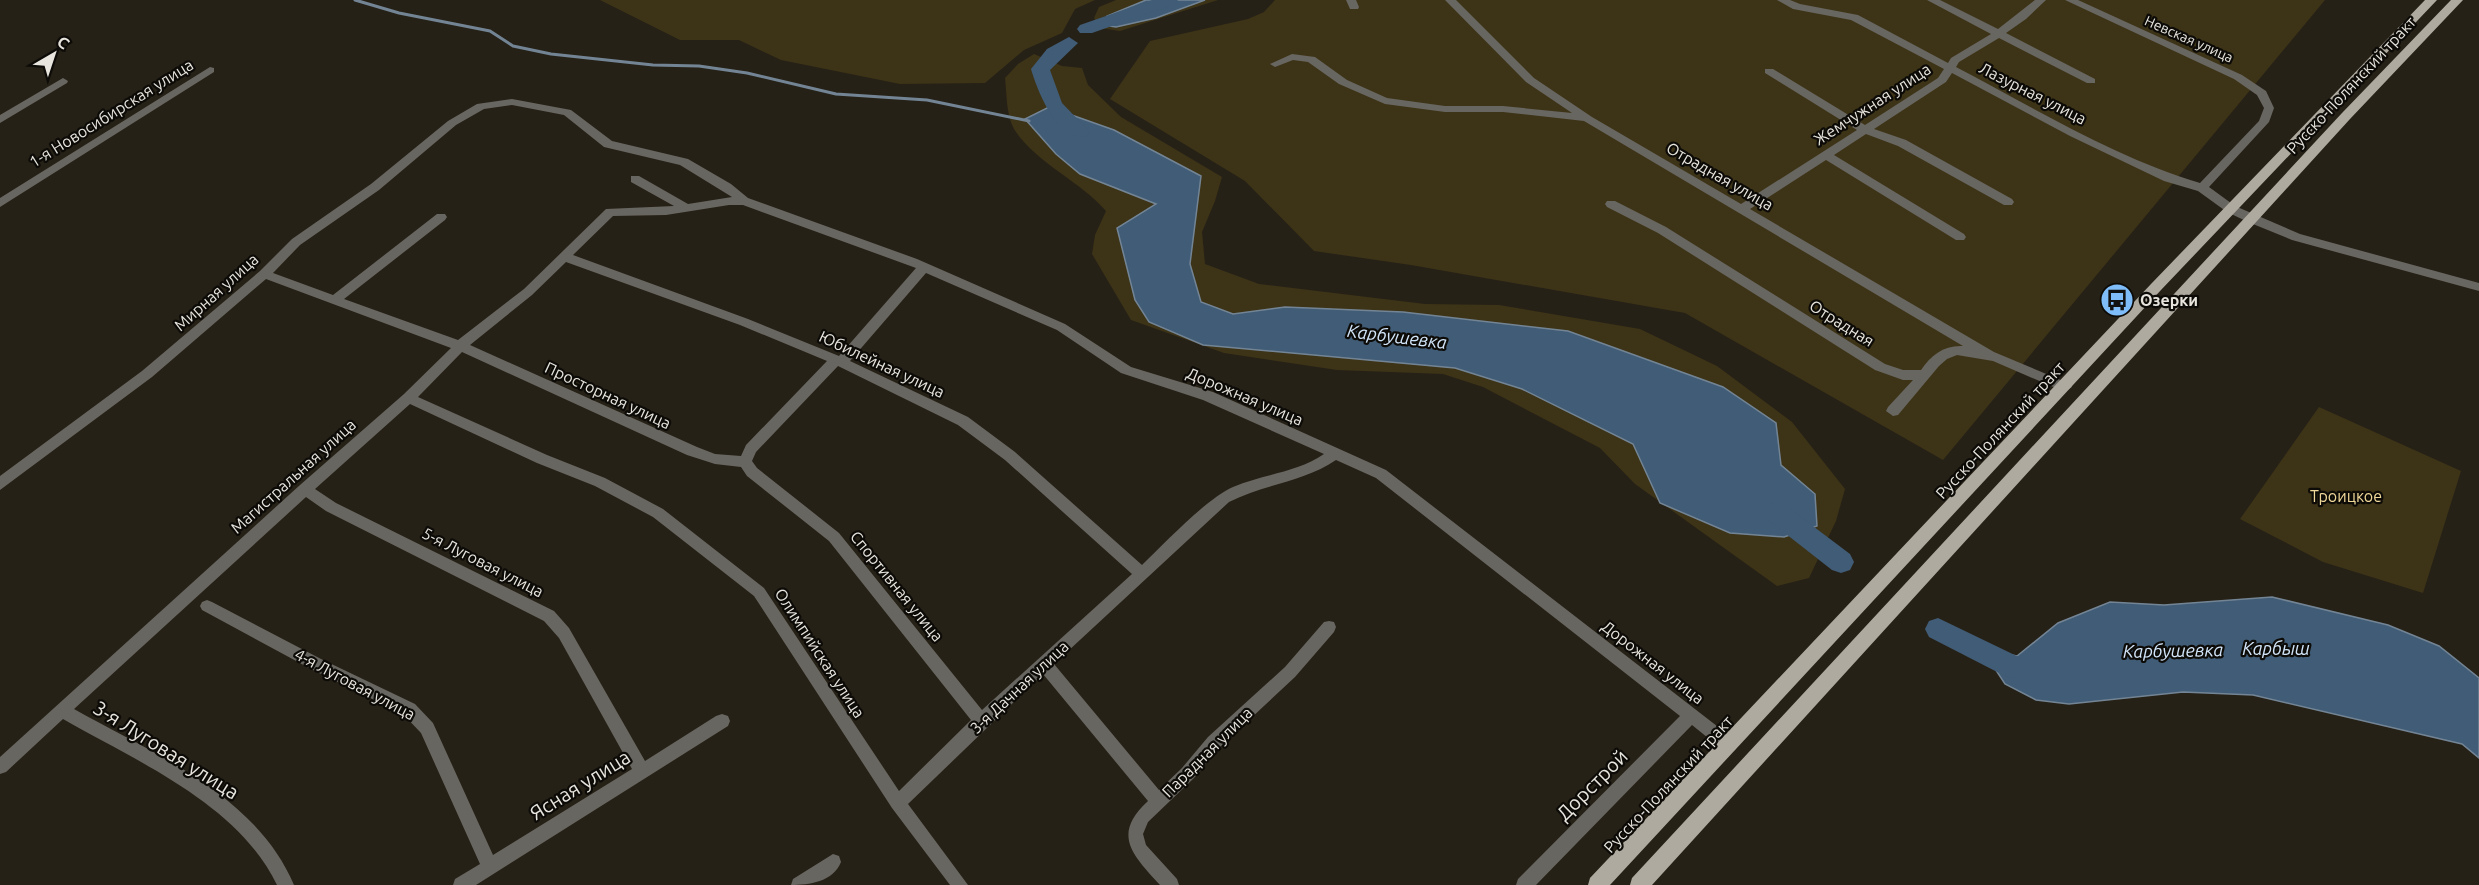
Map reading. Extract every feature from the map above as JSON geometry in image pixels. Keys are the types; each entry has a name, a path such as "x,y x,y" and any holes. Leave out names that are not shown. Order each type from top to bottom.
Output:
{"main road":[{"name":"Русско-Полянский тракт","path":"1597,885 2231,209 2431,0"},
{"name":"Русско-Полянский тракт","path":"1639,885 2252,219 2457,0"}],"street":[{"name":"Отрадная улица","path":"1450,0 1530,80 1588,119 1744,208 1992,357"},
{"name":"Лазурная улица","path":"1782,0 1797,7 1854,18 2074,134 2168,178 2202,188 2231,209 2252,219 2296,237 2479,287"},
{"path":"1932,0 2091,81"},
{"name":"Жемчужная улица","path":"1744,208 1942,80 1955,60 2022,17 2041,0"},
{"name":"Невская улица","path":"2070,0 2238,77 2262,93 2269,108 2264,123 2202,188"},
{"path":"1275,64 1292,57 1311,59 1343,82 1385,101 1445,109 1503,109 1588,119"},
{"name":"1-я Новосибирская улица","path":"0,203 210,70"},
{"path":"1769,71 1863,129 1902,143 2008,202"},
{"path":"0,120 63,81"},
{"name":"Мирная улица","path":"0,484 147,374 264,274 296,242 375,187 468,112 492,102 512,102 567,112 608,144 684,162 727,187 744,201"},
{"path":"1825,155 1960,237"},
{"path":"635,179 687,208"},
{"name":"Дорожная улица","path":"610,212 687,208 744,201 924,267 1060,327 1126,370 1208,396 1381,474 1729,744"},
{"name":"Отрадная","path":"1611,204 1662,230 1880,367 1903,375 1925,375"},
{"name":"Магистральная улица","path":"0,767 305,489 409,398 460,346 528,292 610,212"},
{"path":"334,300 441,217"},
{"name":"Юбилейная улица","path":"565,257 744,322 838,361 945,411 978,431 1141,573"},
{"path":"745,462 751,449 838,361 924,267"},
{"name":"Просторная улица","path":"264,274 460,346 692,451 715,459 745,462"},
{"path":"1893,411 1925,375 1930,366 1946,353 1958,350 1992,357 2065,387"},
{"name":"Олимпийская улица","path":"409,398 542,459 600,482 658,513 759,592 898,802 951,876 960,885"},
{"name":"3-я Дачная улица","path":"898,802 981,721 1224,498 1256,483 1302,474 1334,454"},
{"name":"Спортивная улица","path":"745,462 752,472 834,537 981,721"},
{"name":"5-я Луговая улица","path":"305,489 332,507 549,616 564,633 642,771"},
{"name":"4-я Луговая улица","path":"207,606 316,664 409,709 419,717 427,728 490,867"},
{"name":"Парадная улица","path":"1171,885 1139,849 1136,834 1142,817 1188,773 1214,742 1290,672 1329,627"},
{"path":"1044,663 1158,801"},
{"name":"3-я Луговая улица","path":"63,711 212,800 246,826 267,850 286,885"},
{"name":"Дорстрой","path":"1524,885 1691,715"},
{"name":"Ясная улица","path":"461,885 722,722"},
{"path":"799,885 833,862"}],"green space":[{"path":"600,0 1095,0 1075,9 1062,33 1024,50 985,83 900,84 781,60 739,40 680,40"},
{"path":"1116,0 1218,0 1120,31 1100,28 1094,18 1099,7"},
{"path":"1275,0 2325,0 1943,460 1685,313 1411,265 1314,251 1245,181 1110,99 1150,41 1248,19 1264,12"},
{"path":"1034,54 1062,66 1082,68 1088,85 1121,117 1222,177 1202,232 1205,264 1259,284 1425,304 1499,305 1640,329 1717,366 1792,422 1845,489 1836,521 1809,578 1777,586 1635,484 1600,448 1483,387 1443,374 1337,370 1224,353 1131,320 1092,254 1095,235 1106,211 1035,153 1016,132 1010,120 1005,78 1018,64"},
{"name":"Троицкое","path":"2319,407 2461,471 2423,593 2323,562 2240,519"}],"water":[{"path":"1146,0 1205,0 1156,18 1116,27 1102,25 1107,16"},
{"path":"1049,107 1114,130 1201,176 1190,264 1201,302 1233,314 1285,307 1403,312 1568,331 1723,387 1776,423 1781,465 1815,494 1817,526 1784,537 1730,533 1660,503 1633,444 1522,389 1455,368 1203,345 1149,322 1135,300 1117,228 1156,204 1080,174 1056,154 1025,119"},
{"name":"Карбыш","path":"2272,597 2388,625 2439,646 2479,678 2479,758 2462,744 2253,695 2183,692 2069,704 2036,700 2005,684 1982,649 2017,656 2058,623 2110,602 2164,605"}],"waterway":[{"path":"355,0 399,13 490,31 513,46 551,54 653,65 699,66 747,73 836,94 927,100 1029,121"},
{"name":"Карбушевка","path":"1086,29 1169,0"},
{"name":"Карбушевка","path":"1069,43 1054,53 1040,69 1053,104 1063,117 1080,132"},
{"name":"Карбушевка","path":"1776,512 1841,562"},
{"name":"Карбушевка","path":"1938,629 2013,667"}],"place":[{"name":"Озерки","path":"2117,300"}]}
